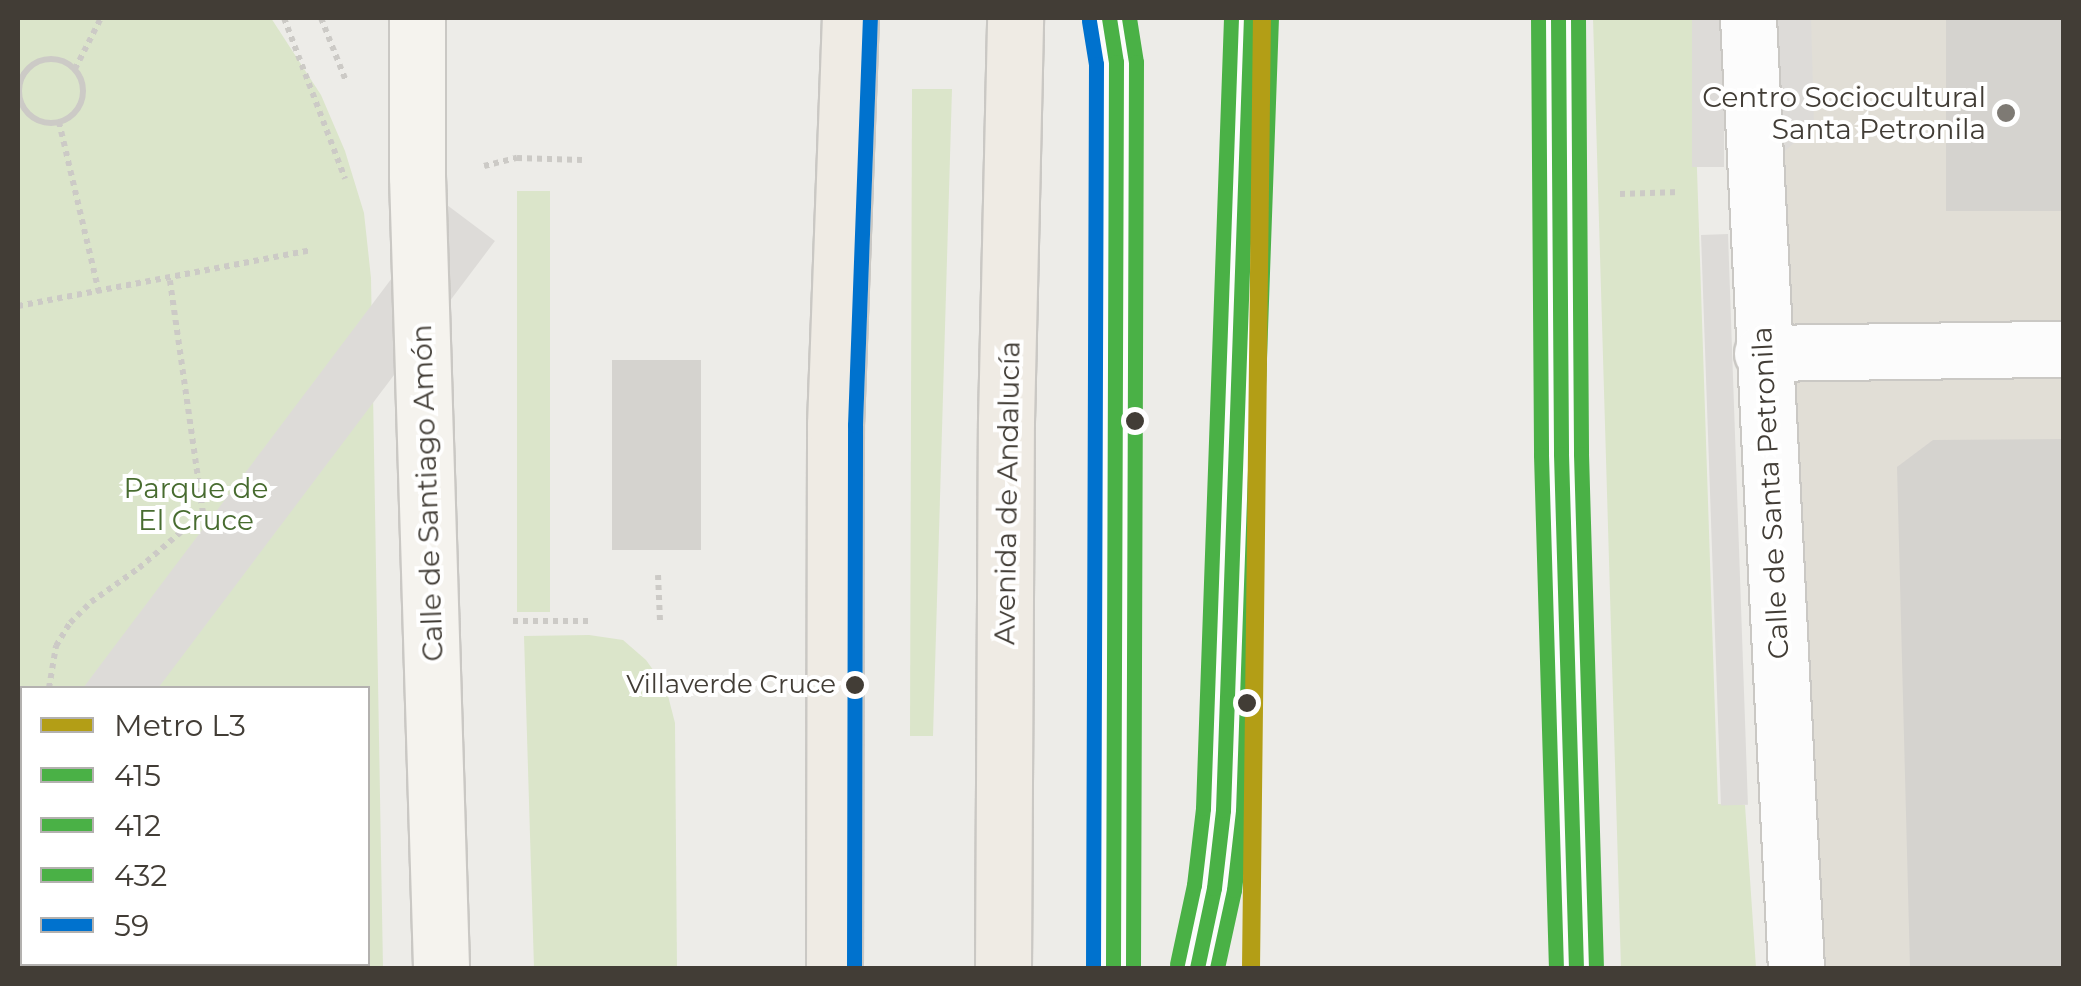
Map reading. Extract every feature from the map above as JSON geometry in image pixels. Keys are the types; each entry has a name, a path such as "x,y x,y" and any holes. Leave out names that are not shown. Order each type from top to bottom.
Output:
{"main road":[{"path":"834,968 835,425 850,18"},
{"name":"Avenida de Andalucía","path":"1003,968 1006,421 1015,18"}],"street":[{"name":"Calle de Santiago Amón","path":"417,18 417,176 442,968"},
{"name":"Calle de Santa Petronila","path":"1748,18 1796,968"},
{"path":"1762,353 2064,349"}],"lane":[{"path":"1109,18 1116,62 1114,968"},
{"path":"1198,968 1214,888 1223,810 1251,18"},
{"path":"1558,18 1561,454 1576,968"}],"path":[{"path":"75,70 50,59 36,63 21,81 19,103 37,119 59,122 78,109 83,96 75,70 101,18"},
{"path":"284,18 345,180"},
{"path":"59,122 99,292"},
{"path":"474,168 517,158 582,160"},
{"path":"1614,194 1679,192"},
{"path":"18,306 312,250"},
{"path":"50,686 56,646 70,623 90,602 140,568 203,513 170,280"},
{"path":"658,575 660,621"},
{"path":"513,621 590,621"}],"shaded area":[{"path":"1692,18 1724,18 1724,167 1692,167"},
{"path":"1748,18 2063,18 2063,968 1796,968"},
{"path":"1769,18 1811,18 1814,126 1773,161"},
{"path":"447,205 495,241 160,686 85,686"},
{"path":"1728,234 1748,805 1721,806 1701,235"},
{"path":"20,772 20,839 18,837"}],"green space":[{"name":"Parque de El Cruce","path":"18,18 271,18 321,95 345,151 364,213 371,278 383,968 18,968"},
{"path":"1593,18 1692,18 1718,804 1745,805 1756,968 1621,968"},
{"path":"912,89 952,89 933,736 910,736"},
{"path":"517,191 550,191 550,612 517,612"},
{"path":"589,635 623,640 646,660 666,688 675,723 677,968 534,968 524,636"}],"building":[{"name":"Centro Sociocultural Santa Petronila","path":"1946,18 2064,18 2064,211 1946,211"},
{"path":"612,360 701,360 701,550 612,550"},
{"path":"2064,439 2064,968 1910,968 1897,467 1933,440"}],"metro line":[{"name":"L3","path":"1251,968 1262,18"}],"transit line":[{"name":"415","path":"1109,18 1116,62 1113,968"},
{"name":"432","path":"1129,18 1136,62 1133,968"},
{"name":"432","path":"1177,964 1194,885 1203,808 1231,18"},
{"name":"415","path":"1197,968 1214,888 1223,810 1251,18"},
{"name":"412","path":"1538,18 1541,455 1556,968"},
{"name":"415","path":"1558,18 1561,454 1576,968"},
{"name":"432","path":"1578,18 1581,454 1596,967"},
{"name":"59","path":"854,968 855,425 870,19"},
{"name":"412","path":"1217,968 1234,890 1243,811 1271,19"},
{"name":"59","path":"1089,21 1096,64 1093,968"}],"place":[{"name":"Centro Sociocultural Santa Petronila","path":"2006,113"},
{"name":"Villaverde Cruce","path":"855,685"}]}
